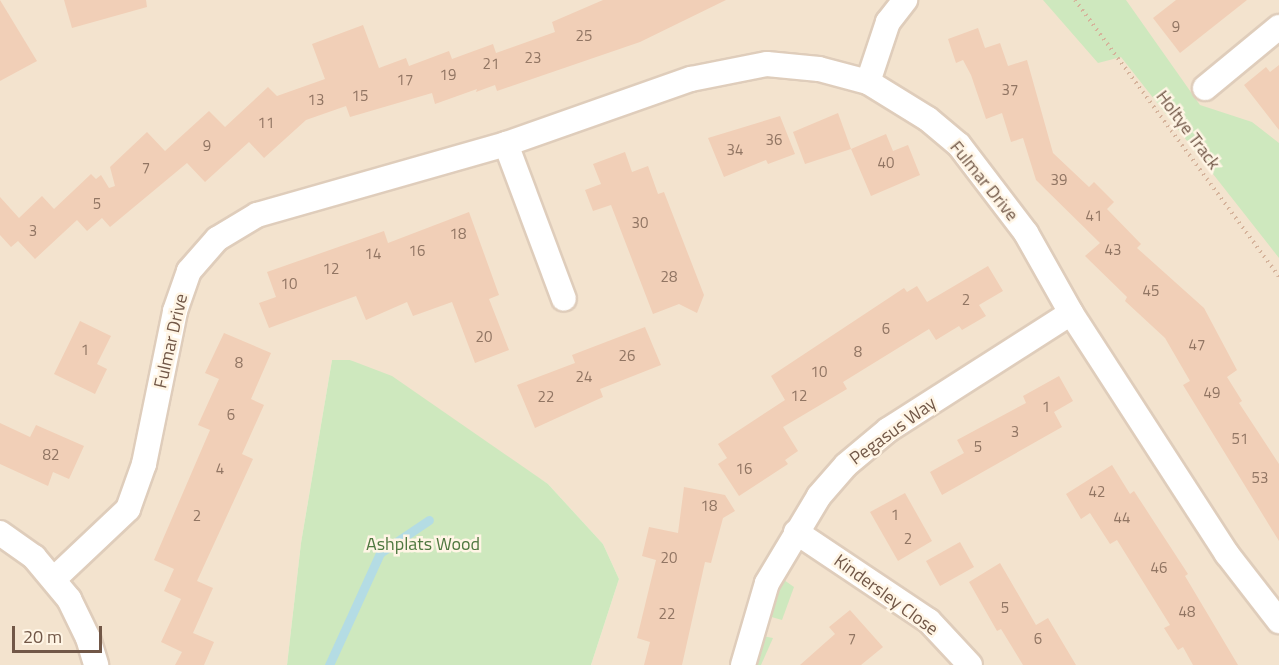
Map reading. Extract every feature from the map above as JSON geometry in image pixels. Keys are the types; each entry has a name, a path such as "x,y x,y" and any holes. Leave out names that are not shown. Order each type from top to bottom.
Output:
{"street":[{"path":"868,82 888,21 905,0"},
{"path":"1205,88 1279,27"},
{"name":"Fulmar Drive","path":"54,579 128,509 144,464 175,311 189,271 217,239 257,215 506,144 691,79 767,64 819,69 868,82 928,119 959,145 1026,233 1071,313 1227,554 1279,621"},
{"path":"506,144 564,299"},
{"name":"Pegasus Way","path":"743,665 767,583 796,532 846,465 888,430 1071,313"},
{"name":"Kindersley Close","path":"796,532 929,621 970,665"},
{"path":"0,533 34,557 54,579 88,638 96,665"}],"path":[{"name":"Holtye Track","path":"1075,0 1279,277"}],"shaded area":[{"path":"0,0 1279,0 1279,665 591,665 619,579 603,544 548,484 350,360 332,360 301,543 287,665 0,665"}],"green space":[{"path":"1043,0 1126,0 1200,105 1252,122 1279,143 1279,258 1121,57 1098,63"},
{"name":"Ashplats Wood","path":"332,360 350,360 392,376 548,484 603,544 619,579 591,665 287,665 301,543"},
{"path":"784,580 794,587 782,620 768,616"},
{"path":"762,636 773,638 761,665 755,665"}],"building":[{"path":"0,0 37,61 0,81"},
{"path":"64,0 146,0 147,7 72,28"},
{"path":"603,0 726,0 640,42 497,91 495,85 435,104 432,93 350,117 346,106 306,120 264,158 249,142 205,182 187,163 110,227 102,218 87,231 77,220 35,259 18,241 11,247 0,235 0,197 19,218 42,196 54,209 91,174 96,179 101,175 109,188 115,186 110,167 147,132 165,151 209,111 225,127 268,87 277,96 325,79 312,44 363,25 379,68 406,58 409,66 449,51 452,59 493,44 496,53 555,32 552,22"},
{"path":"1176,0 1247,0 1180,53 1153,18"},
{"path":"978,28 985,48 1000,43 1008,66 1027,60 1053,153 1089,187 1094,182 1114,202 1107,209 1141,244 1137,248 1204,308 1237,370 1227,377 1242,401 1239,403 1279,464 1279,541 1183,385 1190,381 1165,338 1125,301 1127,297 1085,256 1100,243 1036,180 1023,138 1011,142 1002,113 986,119 971,75 963,60 956,63 948,39"},
{"path":"1279,65 1279,130 1244,85 1266,67 1270,72"},
{"path":"838,113 851,149 805,164 793,132"},
{"path":"780,116 795,154 768,164 766,160 724,177 708,138"},
{"path":"886,134 893,151 908,145 920,175 871,196 851,149"},
{"path":"625,152 632,172 648,166 658,194 664,192 704,295 697,313 679,304 653,314 611,205 593,211 585,190 601,184 593,164"},
{"path":"469,212 499,295 489,299 509,350 475,363 452,302 413,316 407,302 366,320 356,296 269,328 259,303 276,297 267,272 384,231 388,243"},
{"path":"988,266 1003,291 979,305 986,316 962,330 959,326 936,340 929,329 843,382 847,389 783,427 798,451 785,460 788,464 739,496 718,464 727,458 718,444 785,400 771,376 904,288 907,292 917,286 927,302"},
{"path":"80,321 111,336 97,364 107,369 95,394 54,374"},
{"path":"645,327 661,365 600,389 603,397 535,428 517,385 575,363 572,355"},
{"path":"224,333 271,353 251,399 264,405 242,454 253,459 197,581 213,588 193,633 214,642 204,665 175,665 182,652 161,642 181,599 164,591 174,569 154,560 210,430 198,425 219,379 205,373"},
{"path":"1059,376 1073,401 1054,412 1062,427 942,495 930,472 964,453 957,440 1026,403 1023,396"},
{"path":"0,423 30,437 36,425 84,446 69,479 53,472 48,486 0,464"},
{"path":"1112,465 1130,494 1134,491 1188,574 1185,576 1238,665 1193,665 1183,647 1178,650 1164,628 1170,625 1117,540 1110,544 1090,513 1081,519 1066,494"},
{"path":"684,487 725,495 735,511 723,518 711,563 705,562 682,665 644,665 650,642 637,638 656,560 642,556 649,527 678,533"},
{"path":"905,493 932,541 898,561 870,512"},
{"path":"960,542 974,567 940,586 926,561"},
{"path":"1000,563 1036,625 1048,618 1076,665 1023,665 1001,629 997,631 969,582"},
{"path":"850,610 883,647 861,665 800,665 835,634 829,627"}],"waterway":[{"path":"329,665 380,553 429,520"}]}
